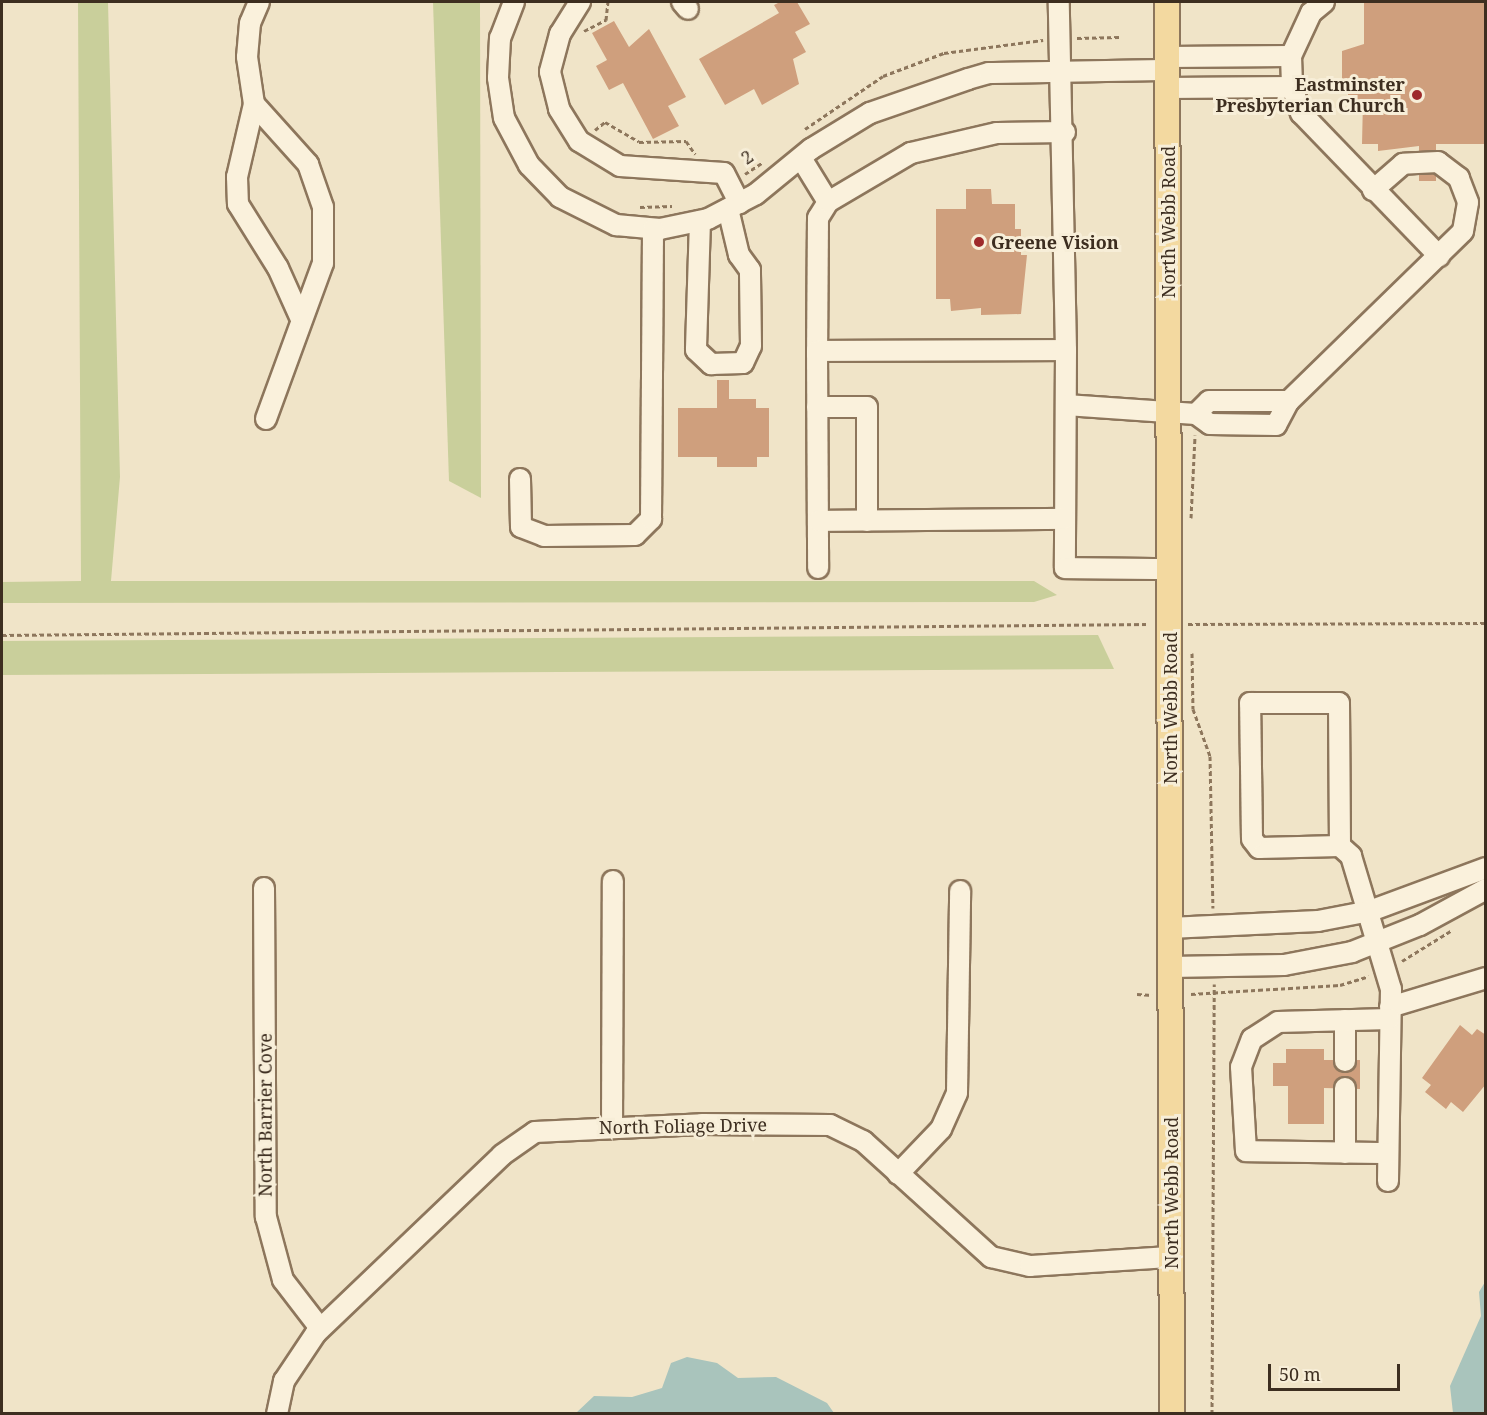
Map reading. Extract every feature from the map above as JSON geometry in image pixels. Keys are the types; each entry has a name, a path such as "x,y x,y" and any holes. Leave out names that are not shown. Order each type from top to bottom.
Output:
{"main road":[{"name":"North Webb Road","path":"1167,2 1172,1413"}],"street":[{"path":"259,2 249,23 247,57 254,104 237,177 238,204 278,268 300,317"},
{"path":"514,2 500,38 498,78 504,118 529,165 590,216 653,229 700,221 733,206 870,113 932,89 990,73 1168,72 1292,87"},
{"path":"580,2 560,34 550,72 568,127 589,150 620,166 701,169 724,173 733,182 733,206 739,255 750,270 751,346 743,363 711,364 696,350 700,221"},
{"path":"1059,2 1065,132 1065,568 1169,568"},
{"path":"1324,2 1311,14 1291,56 1292,87 1311,128 1439,256"},
{"path":"1168,72 1291,56"},
{"path":"254,104 308,164 323,207 323,263 300,317 266,419"},
{"path":"818,568 818,218 828,202 911,153 997,133 1065,132"},
{"path":"801,158 828,202"},
{"path":"1066,405 1169,414 1196,414 1210,424 1276,425 1289,401 1463,231 1468,202 1460,178 1438,162 1403,164 1373,190"},
{"path":"520,479 521,527 544,536 635,535 651,519 653,229"},
{"path":"817,351 1066,350"},
{"path":"817,407 867,407 867,520"},
{"path":"818,521 1065,519"},
{"path":"1340,846 1339,703 1250,703 1252,839 1259,848 1340,846 1351,855 1370,910 1391,989 1388,1181"},
{"path":"1169,928 1283,924 1370,910 1479,870"},
{"path":"612,1126 613,880"},
{"name":"North Barrier Cove","path":"264,888 266,1217 283,1280 320,1328"},
{"path":"1170,967 1284,965 1379,942 1482,890"},
{"path":"898,1174 941,1129 957,1093 960,891"},
{"path":"1388,1153 1246,1151 1241,1066 1252,1040 1278,1022 1345,1020 1389,1013 1485,978"},
{"path":"1345,1020 1345,1061"},
{"path":"1345,1088 1345,1153"},
{"name":"North Foliage Drive","path":"277,1413 284,1381 320,1328 502,1155 535,1132 612,1126 830,1125 863,1141 991,1257 1030,1266 1171,1257"}],"path":[{"path":"576,36 606,20 608,2"},
{"path":"797,135 883,76 944,53 1062,39 1119,37"},
{"path":"588,128 593,132 605,122 639,142 686,141 701,169"},
{"name":"2","path":"733,182 770,157"},
{"path":"627,206 680,205"},
{"path":"1191,624 1485,623"},
{"path":"2,635 1141,624"}],"green space":[{"path":"78,2 108,2 120,477 111,581 1034,581 1057,595 1034,602 2,603 2,582 81,581"},
{"path":"433,2 480,2 481,498 449,481"},
{"path":"1098,635 1114,669 2,675 2,641"}],"water":[{"path":"1485,1282 1485,1413 1453,1413 1450,1386 1481,1316 1479,1292"},
{"path":"687,1357 717,1363 738,1378 776,1377 827,1403 834,1413 576,1413 594,1396 632,1397 662,1388 671,1363"}],"building":[{"path":"780,2 797,2 810,24 795,32 806,52 793,59 799,84 762,105 754,89 725,105 699,59 779,13 774,5"},
{"name":"Eastminster Presbyterian Church","path":"1364,2 1486,2 1486,144 1436,144 1436,181 1419,181 1419,146 1378,151 1378,144 1362,144 1363,100 1348,100 1348,90 1342,90 1342,51 1364,44"},
{"path":"614,21 629,47 649,29 686,97 668,106 679,126 653,139 623,83 609,90 596,66 607,60 592,33"},
{"name":"Greene Vision","path":"966,189 991,189 992,204 1015,204 1015,229 1021,229 1021,255 1027,255 1021,314 981,315 981,308 951,311 950,299 936,299 936,209 966,209"},
{"path":"717,380 729,380 729,399 756,399 756,408 769,408 769,457 757,457 757,467 717,467 717,457 678,457 678,408 717,408"},
{"path":"1460,1025 1472,1035 1477,1029 1486,1035 1486,1084 1463,1112 1451,1102 1446,1109 1425,1092 1431,1085 1422,1078"},
{"path":"1286,1049 1324,1049 1324,1060 1360,1060 1360,1089 1324,1088 1324,1124 1288,1124 1288,1086 1273,1086 1273,1063 1286,1063"}],"place":[{"name":"Eastminster Presbyterian Church","path":"1417,95"},
{"name":"Greene Vision","path":"979,242"}]}
